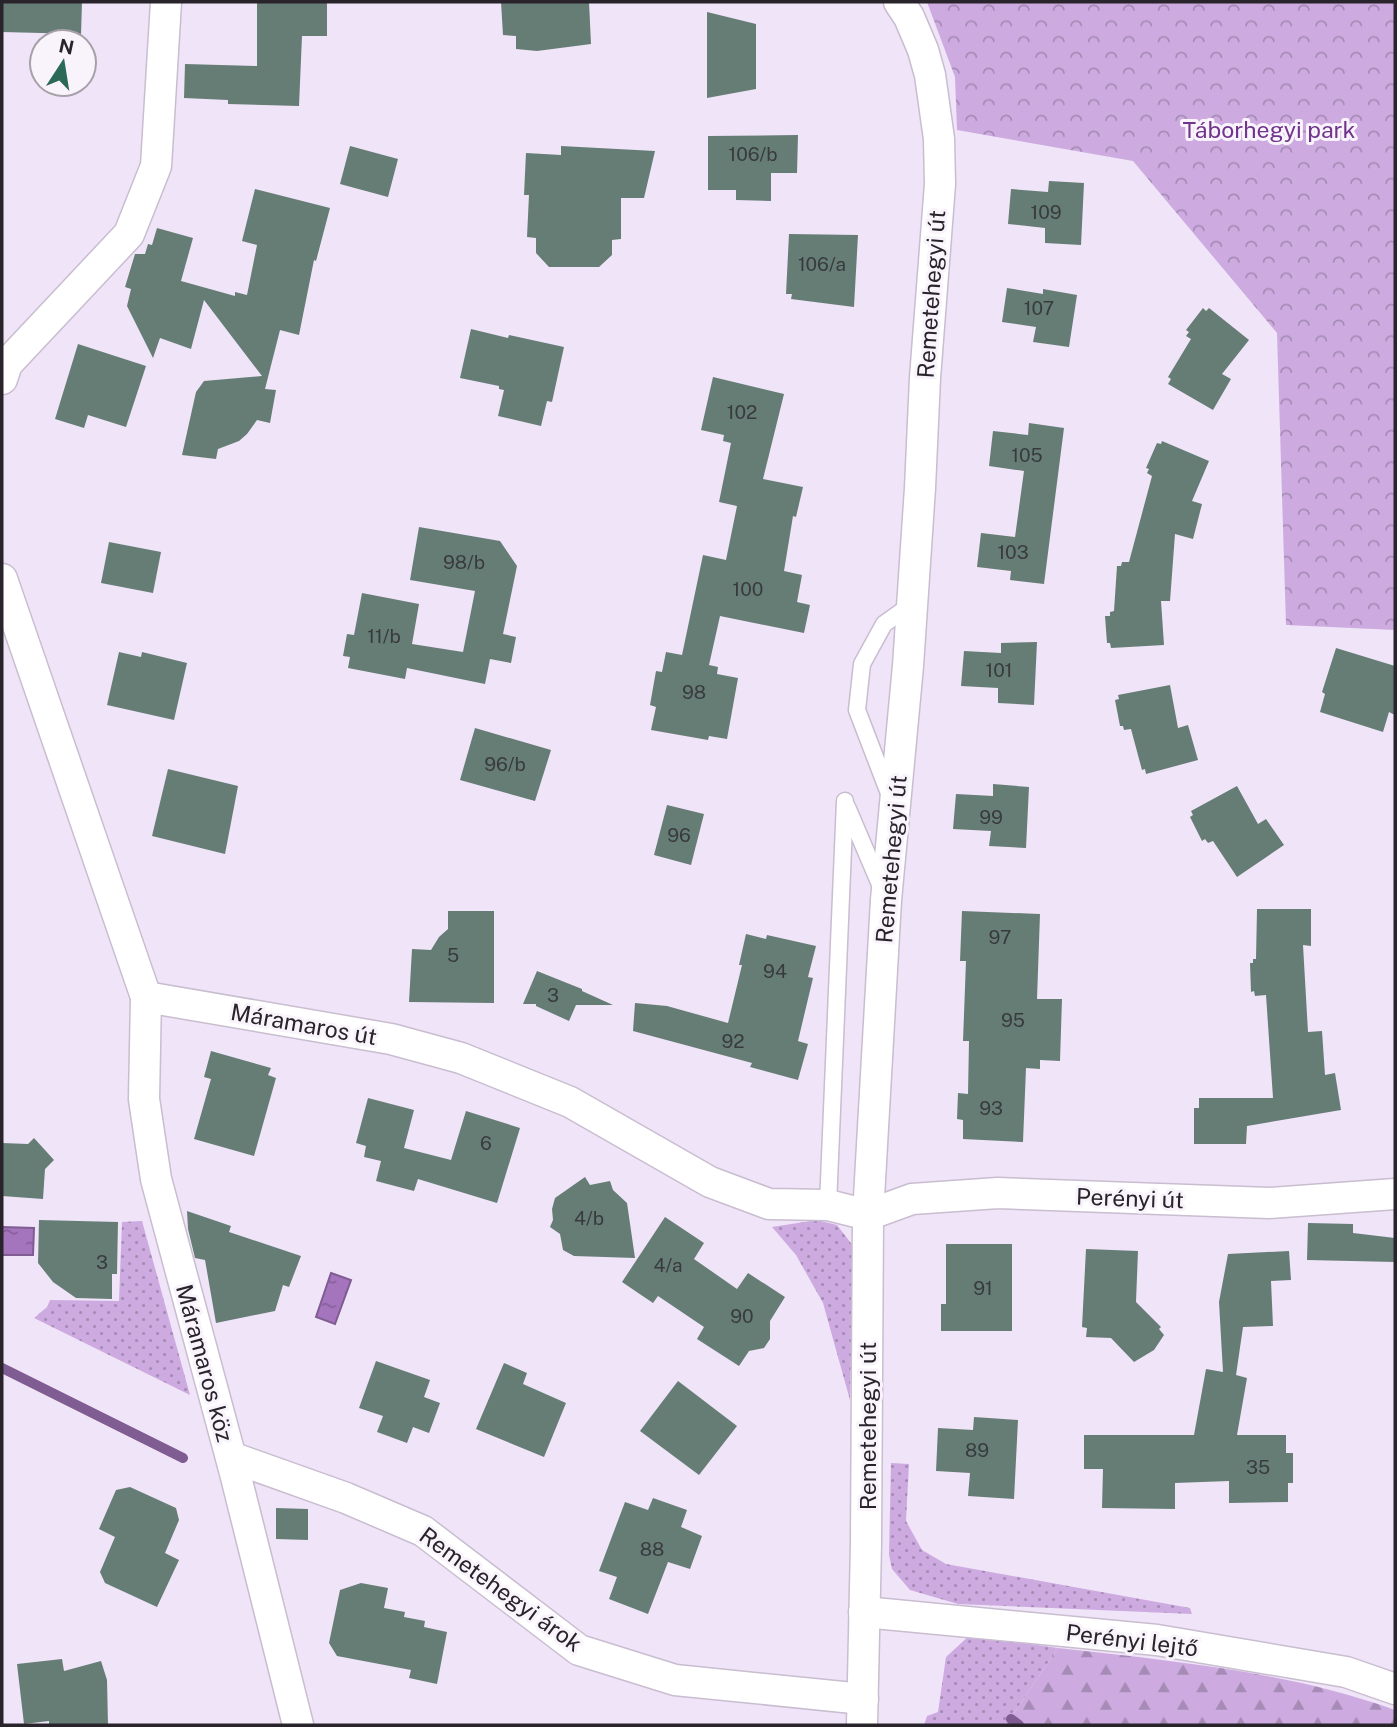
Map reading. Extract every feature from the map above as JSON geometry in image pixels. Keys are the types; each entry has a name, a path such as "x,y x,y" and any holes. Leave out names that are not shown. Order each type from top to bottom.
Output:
{"street":[{"path":"2,379 7,364 129,234 156,166 166,2"},
{"name":"Remetehegyi út","path":"862,1712 868,1215 886,900 912,604 940,184 939,139 930,75 918,39 899,2"},
{"path":"2,579 146,997"},
{"name":"Máramaros út","path":"146,997 391,1039 461,1058 570,1102 710,1182 769,1204 828,1205 868,1215"},
{"name":"Máramaros köz","path":"146,997 144,1099 156,1179 231,1457 298,1725"},
{"name":"Perényi út","path":"868,1215 912,1199 998,1193 1269,1203 1395,1194"},
{"name":"Remetehegyi árok","path":"231,1457 346,1498 424,1531 579,1650 675,1679 862,1712"},
{"name":"Perényi lejtő","path":"864,1612 1157,1640 1346,1672 1395,1689"}],"lane":[{"path":"894,808 857,710 862,664 884,624 912,604"},
{"path":"828,1205 845,801 886,900"}],"green space":[{"name":"Táborhegyi park","path":"927,2 1395,2 1395,630 1286,625 1277,333 1133,161 957,130 955,77"},
{"path":"817,1220 837,1225 854,1247 850,1400 823,1303 796,1255 772,1227"},
{"path":"142,1221 190,1395 34,1318 47,1307 50,1300 119,1301 122,1222"},
{"path":"891,1463 909,1464 906,1521 922,1550 946,1564 1190,1608 1192,1614 958,1604 910,1590 892,1569 889,1555"},
{"path":"970,1635 1058,1648 1006,1725 924,1725 927,1716 938,1712 946,1657"},
{"path":"1058,1648 1228,1669 1312,1686 1395,1710 1395,1725 1006,1725"}],"water":[{"path":"2,1227 34,1228 33,1255 2,1255"},
{"path":"331,1273 351,1280 335,1324 316,1317"}],"building":[{"path":"2,2 82,2 81,28 28,28 28,33 2,32"},
{"path":"257,2 327,2 327,36 302,36 299,106 228,104 228,100 184,98 185,64 257,66"},
{"path":"501,2 589,2 591,44 537,51 516,49 516,36 503,35"},
{"path":"707,12 756,24 756,89 707,98"},
{"path":"798,135 797,173 771,173 771,201 736,200 736,190 708,190 708,136"},
{"path":"350,146 398,159 388,197 340,184"},
{"path":"561,146 655,151 644,198 621,198 621,239 612,240 612,255 599,267 549,267 536,253 536,238 527,237 529,195 524,195 526,153 561,155"},
{"path":"1049,181 1084,183 1081,245 1045,243 1045,228 1008,224 1011,189 1048,192"},
{"path":"255,189 330,208 316,261 314,260 299,335 280,330 265,389 276,390 270,423 257,420 239,441 218,449 216,459 182,455 196,392 204,381 262,376 204,300 191,349 160,338 153,358 127,306 131,289 125,287 135,254 145,254 148,244 152,245 157,228 193,238 181,281 235,296 235,292 247,295 257,245 242,241"},
{"path":"789,234 858,235 854,307 791,299 792,294 786,294"},
{"path":"1007,288 1043,294 1043,289 1077,295 1069,347 1033,342 1036,327 1002,322"},
{"path":"1203,308 1206,311 1209,308 1249,340 1222,374 1231,379 1213,410 1168,384 1171,379 1168,377 1191,339 1186,336 1189,332 1186,330"},
{"path":"471,329 564,347 552,402 547,401 541,426 498,416 504,390 499,389 499,386 460,378"},
{"path":"78,344 146,366 126,427 88,415 84,428 55,419"},
{"path":"713,377 784,394 763,479 803,487 796,517 793,516 784,571 802,575 797,602 810,605 804,633 720,616 709,665 718,667 717,674 738,678 727,739 709,736 708,740 651,730 656,707 650,705 656,671 662,672 666,652 682,655 703,555 726,560 737,506 719,502 731,443 723,441 724,435 701,430"},
{"path":"1029,423 1064,428 1044,584 1010,580 1011,571 977,567 981,533 1015,537 1024,471 989,466 993,431 1028,435"},
{"path":"1162,441 1209,461 1192,501 1202,504 1193,539 1175,534 1170,601 1161,601 1164,645 1111,648 1110,643 1107,643 1105,616 1110,616 1110,612 1114,611 1117,566 1121,566 1122,562 1129,562 1152,476 1147,473 1149,469 1146,468 1157,443 1161,444"},
{"path":"419,527 500,541 517,566 503,634 516,637 511,663 490,659 485,684 407,668 405,679 348,668 350,657 343,656 347,634 354,635 362,593 419,604 412,644 463,652 475,591 410,580"},
{"path":"109,542 161,552 153,593 101,583"},
{"path":"1037,642 1034,705 998,703 998,688 961,686 964,651 1001,653 1001,643"},
{"path":"1336,648 1395,666 1395,715 1389,712 1383,732 1320,712 1325,694 1322,692"},
{"path":"119,652 141,657 142,652 187,663 174,720 107,705"},
{"path":"1170,685 1178,728 1188,725 1198,760 1146,774 1145,769 1142,770 1131,729 1124,730 1123,726 1120,726 1115,700 1119,699 1118,695"},
{"path":"475,728 551,750 535,801 460,780"},
{"path":"168,769 238,786 225,854 152,836"},
{"path":"993,784 1029,787 1026,848 989,846 991,831 953,829 956,794 993,796"},
{"path":"1237,786 1258,824 1266,819 1284,845 1237,877 1213,841 1202,841 1190,817 1193,815 1191,811"},
{"path":"667,805 704,814 691,865 654,855"},
{"path":"1257,909 1311,909 1311,946 1303,945 1308,1032 1322,1031 1325,1075 1335,1073 1341,1110 1247,1126 1246,1144 1194,1144 1194,1108 1199,1108 1199,1098 1273,1098 1266,995 1255,996 1254,991 1251,992 1250,963 1256,959"},
{"path":"448,911 494,911 494,1003 409,1002 412,949 431,950 448,929"},
{"path":"962,911 1040,914 1037,999 1062,999 1060,1061 1040,1060 1040,1069 1026,1068 1023,1142 963,1139 963,1120 957,1119 958,1093 968,1094 969,1041 963,1041 966,961 960,961"},
{"path":"746,934 766,939 767,935 816,946 808,977 813,978 798,1041 808,1044 798,1080 750,1067 752,1063 633,1031 635,1003 667,1006 728,1023 742,965 739,965"},
{"path":"537,971 613,1005 576,1005 569,1021 536,1004 523,1004"},
{"path":"211,1051 271,1068 268,1075 276,1078 254,1156 194,1139 211,1079 204,1077"},
{"path":"368,1098 414,1110 404,1148 451,1160 466,1111 520,1128 497,1203 418,1179 414,1191 376,1181 381,1161 364,1157 366,1146 356,1143"},
{"path":"34,1138 54,1160 45,1169 43,1199 2,1196 2,1143 28,1144"},
{"path":"585,1177 590,1185 610,1181 613,1190 627,1203 635,1258 574,1256 563,1250 560,1234 550,1227 555,1198"},
{"path":"187,1211 231,1226 229,1232 301,1256 289,1287 283,1285 275,1311 216,1323 205,1260 195,1258"},
{"path":"665,1217 704,1243 694,1259 737,1289 748,1273 785,1297 770,1321 770,1339 764,1348 749,1351 739,1366 697,1339 704,1327 658,1296 653,1303 622,1282"},
{"path":"39,1220 118,1222 117,1274 112,1274 112,1299 76,1298 53,1282 38,1263"},
{"path":"1308,1223 1353,1224 1353,1233 1395,1238 1395,1262 1307,1260"},
{"path":"946,1244 1012,1244 1012,1331 941,1331 941,1304 946,1304"},
{"path":"1086,1249 1138,1251 1136,1302 1161,1327 1159,1329 1164,1335 1154,1350 1134,1362 1111,1338 1086,1337 1087,1328 1082,1327"},
{"path":"1289,1251 1291,1280 1271,1281 1273,1326 1243,1327 1236,1375 1247,1378 1237,1435 1286,1435 1286,1453 1293,1453 1293,1483 1288,1483 1288,1502 1229,1503 1229,1481 1175,1483 1175,1509 1102,1508 1103,1469 1084,1469 1084,1435 1194,1435 1206,1369 1223,1372 1219,1302 1228,1254"},
{"path":"376,1361 430,1380 424,1397 440,1403 429,1433 413,1427 407,1443 377,1432 383,1416 359,1408"},
{"path":"504,1363 527,1373 523,1384 566,1403 544,1457 476,1429"},
{"path":"678,1381 737,1426 699,1475 640,1431"},
{"path":"974,1417 1018,1420 1014,1499 968,1496 970,1473 936,1471 938,1428 973,1430"},
{"path":"130,1487 176,1508 179,1520 165,1553 179,1560 157,1607 105,1583 100,1572 115,1537 99,1529 116,1490"},
{"path":"653,1498 687,1510 681,1527 702,1536 690,1569 668,1562 648,1614 609,1599 617,1577 599,1571 625,1502 648,1510"},
{"path":"276,1508 308,1509 308,1540 276,1539"},
{"path":"361,1583 388,1588 384,1608 405,1612 404,1617 425,1621 424,1627 447,1632 437,1684 409,1678 411,1670 337,1656 329,1643 340,1590"},
{"path":"62,1659 64,1671 101,1661 107,1680 108,1725 49,1725 49,1721 24,1724 17,1664"}],"waterway":[{"path":"2,1368 183,1458"},
{"path":"1011,1719 1019,1725"}]}
